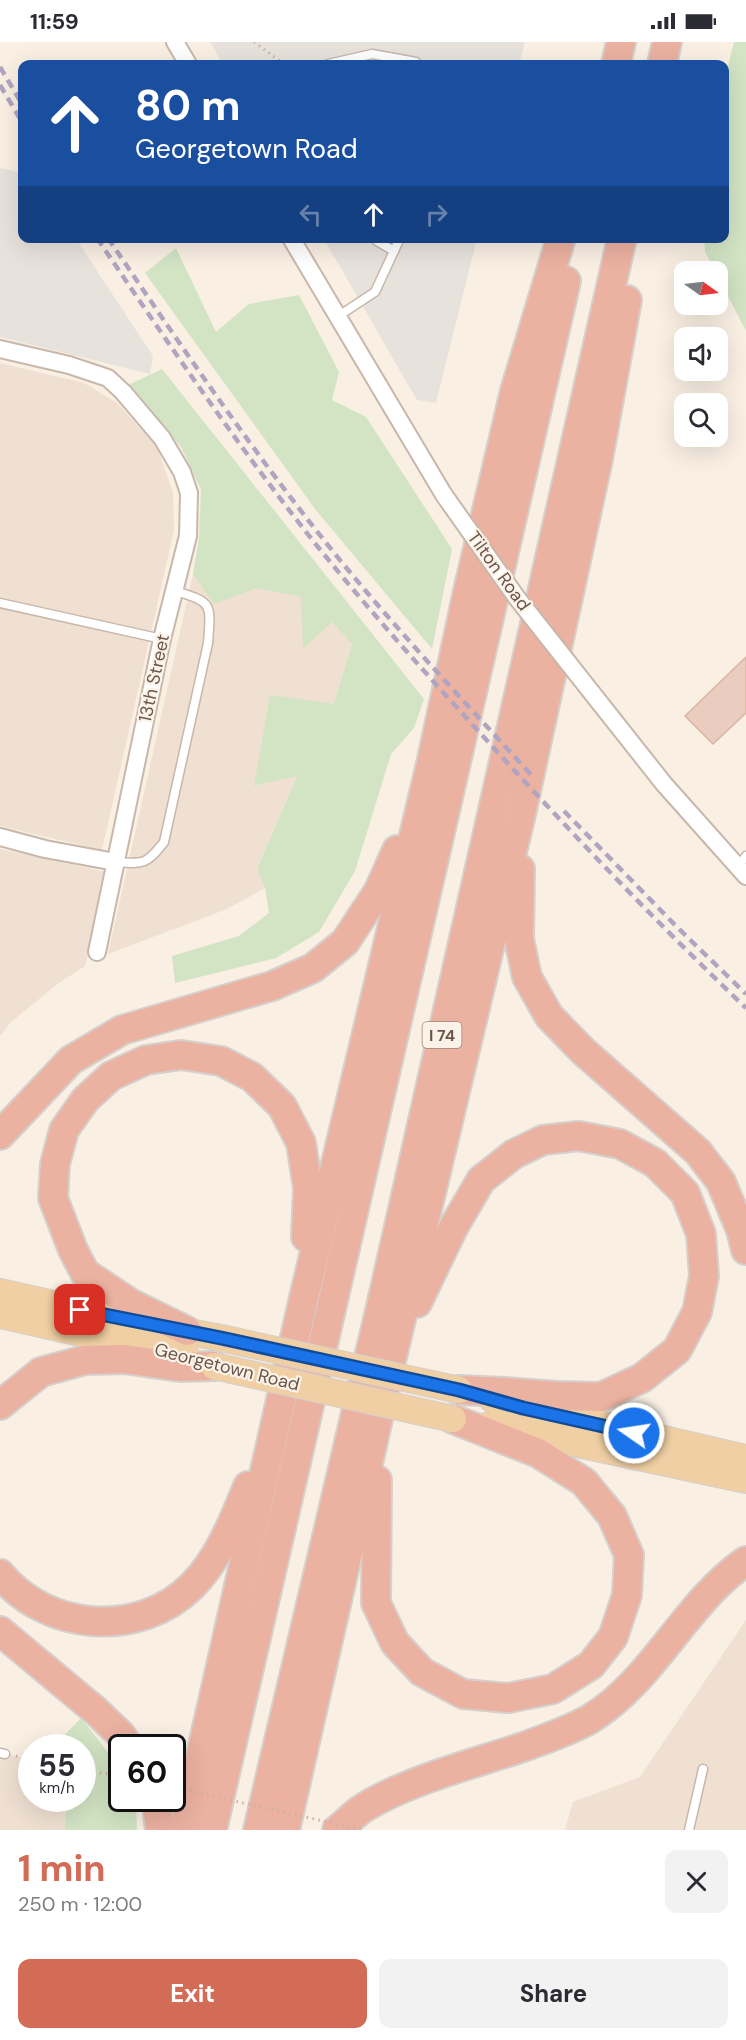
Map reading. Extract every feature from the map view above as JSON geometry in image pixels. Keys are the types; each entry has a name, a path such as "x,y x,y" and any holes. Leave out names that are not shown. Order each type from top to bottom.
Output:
{"highway":[{"path":"617,60 621,42"},
{"path":"663,60 667,42"},
{"path":"671,60 675,42"},
{"path":"184,1830 303,1302 431,764 468,591 516,391 560,243"},
{"name":"I 74","path":"212,1830 575,243"},
{"name":"I 74","path":"258,1830 380,1311 621,243"},
{"path":"285,1830 392,1357 521,814 598,459 637,243"},
{"path":"0,1135 71,1060 93,1046 122,1030 272,986 313,968 345,942 378,892 408,826 431,764"},
{"path":"521,814 519,939 527,977 549,1016 576,1044 698,1152 721,1182 741,1230 746,1250"},
{"path":"187,1331 130,1303 86,1273 73,1251 53,1198 55,1164 64,1130 85,1100 111,1076 146,1060 181,1054 221,1061 252,1077 282,1106 301,1143 308,1188 303,1302"},
{"path":"392,1357 453,1228 481,1180 514,1154 543,1140 579,1136 620,1144 655,1163 685,1193 701,1234 703,1285 697,1312 677,1350 642,1378 602,1397 459,1390"},
{"path":"0,1405 41,1371 85,1360 124,1359 180,1367 214,1366"},
{"path":"377,1427 376,1603 395,1643 422,1672 463,1695 508,1698 553,1689 591,1665 613,1637 627,1595 629,1555 612,1516 584,1482 538,1453 453,1419"},
{"path":"0,1574 11,1588 44,1610 85,1622 136,1618 167,1605 193,1586 214,1557 231,1526 277,1421"},
{"path":"337,1830 365,1808 394,1793 552,1736 588,1720 610,1705 639,1677 726,1575 746,1561"},
{"path":"0,1631 96,1711 120,1734"},
{"path":"158,1812 160,1830"}],"main road":[{"name":"Georgetown Road","path":"0,1292 459,1390 523,1408 746,1458"},
{"name":"Georgetown Road","path":"0,1315 177,1354 214,1366 453,1419 516,1430 746,1480"}],"street":[{"path":"175,42 186,60"},
{"name":"Tilton Road","path":"294,243 444,495 518,598 664,784 743,866"},
{"name":"13th Street","path":"0,349 69,365 108,378 162,438 182,472 189,493 188,536 162,639 96,952"},
{"path":"0,837 45,849 116,862"}],"lane":[{"path":"345,60 372,54 405,60"},
{"path":"378,243 393,251"},
{"path":"337,317 375,292 397,243"},
{"path":"116,862 137,864 151,859 164,842 208,643 208,607 201,598 175,591"},
{"path":"0,603 162,639"},
{"path":"689,1830 703,1769"}],"path":[{"path":"254,42 279,60"},
{"path":"2,1753 18,1757"},
{"path":"186,1790 363,1830"}],"shaded area":[{"path":"210,42 525,42 520,60 221,60"},
{"path":"0,168 18,172 18,243 79,243 153,356 150,374 0,337"},
{"path":"326,243 476,243 436,403 417,400"},
{"path":"0,363 84,383 117,403 157,447 173,492 174,530 102,850 0,826"},
{"path":"193,574 312,599 352,644 334,704 270,696 255,786 297,775 257,869 265,888 227,909 108,954"},
{"path":"0,849 106,872 85,966 56,985 10,1023 0,1036"},
{"path":"746,1620 746,1830 565,1830 573,1802 640,1777"},
{"path":"0,1753 18,1756 18,1812 66,1812 65,1830 0,1830"}],"green space":[{"path":"734,42 746,42 746,331 728,296 728,261 710,261 705,252 704,243 729,243 729,62"},
{"path":"176,248 216,332 249,304 299,295 339,372 332,400 366,417 452,549 432,649 315,509 145,273"},
{"path":"162,369 424,699 414,728 391,754 355,871 319,932 276,958 175,983 172,956 239,936 269,913 265,888 257,869 297,776 254,786 270,695 334,704 352,644 332,622 303,649 301,597 256,588 214,604 193,574 199,538 201,490 181,447 128,385"},
{"path":"81,1718 94,1734 66,1734"},
{"path":"96,1737 108,1752 108,1812 136,1812 137,1830 65,1830 66,1812 96,1812"}],"building":[{"path":"746,657 746,713 713,744 685,716"}],"railway":[{"path":"0,67 18,97"},
{"path":"0,85 18,115"},
{"path":"100,243 260,472 363,601 408,654 562,821 652,916 746,1008"},
{"path":"111,243 239,428 323,539 400,630 534,778"},
{"path":"564,811 746,994"}],"route":[{"path":"80,1310 459,1390 523,1408 634,1433"}]}
